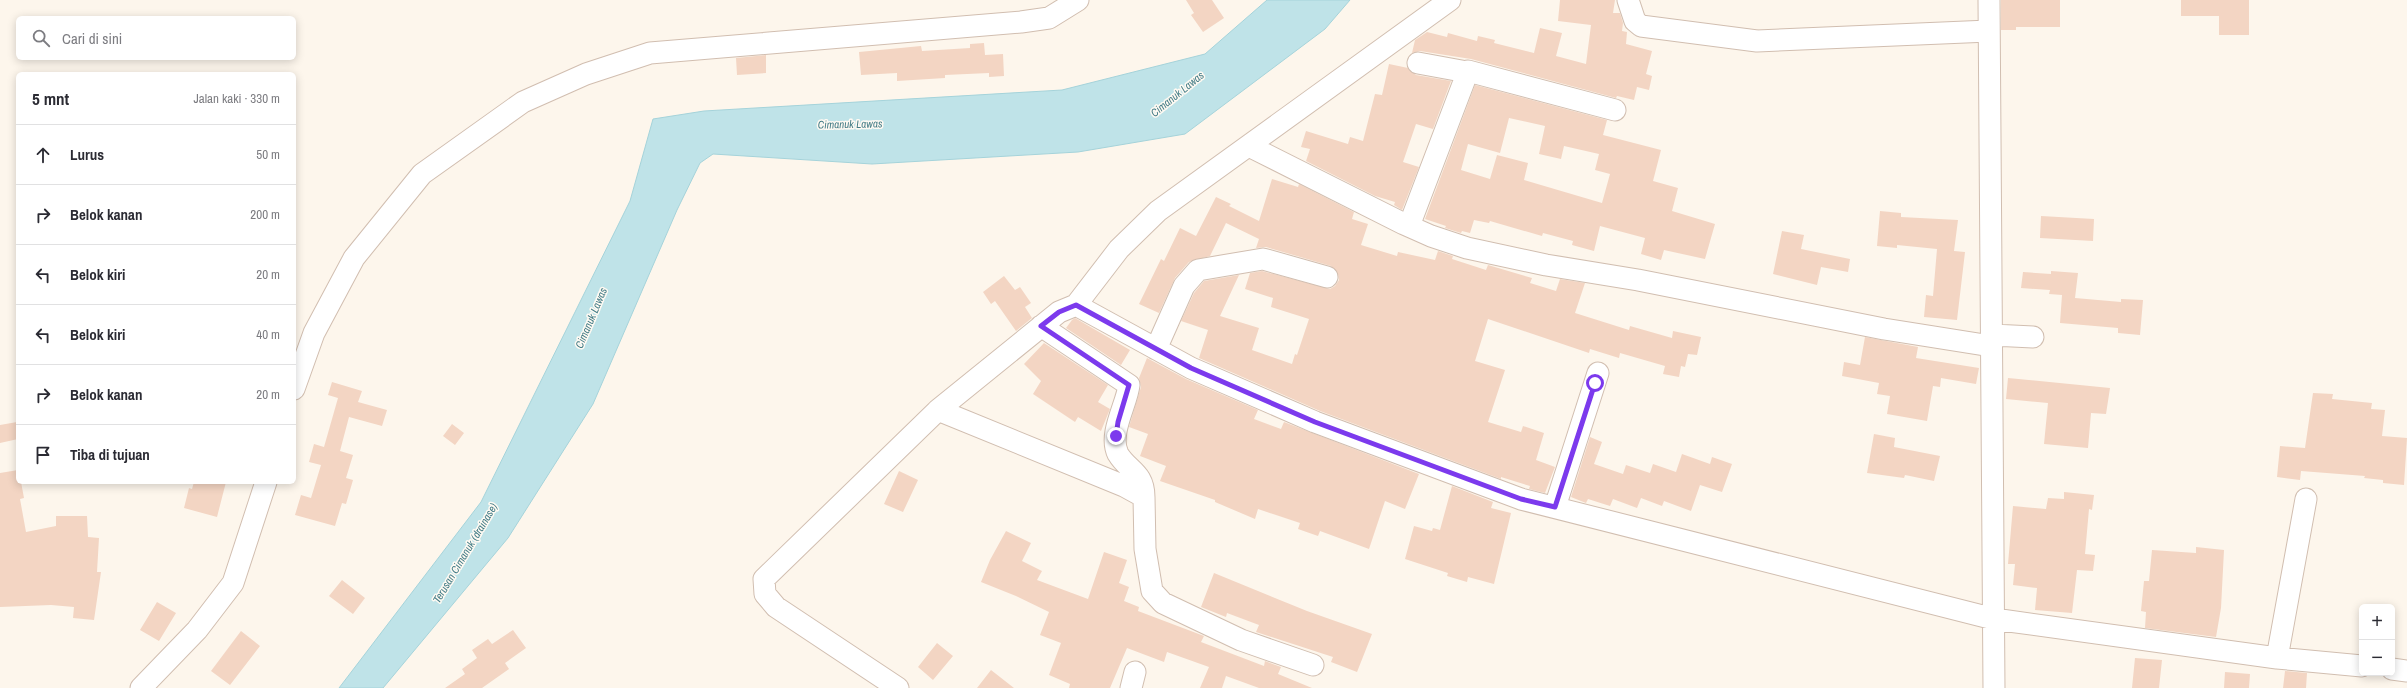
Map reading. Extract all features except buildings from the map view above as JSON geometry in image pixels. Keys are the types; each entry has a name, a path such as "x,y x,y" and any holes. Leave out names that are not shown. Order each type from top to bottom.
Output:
{"street":[{"path":"296,383 314,333 354,258 422,174 523,102 586,74 650,52 1021,22 1050,18 1078,0"},
{"path":"898,688 776,607 765,594 764,579 938,410 1059,312 1076,305 1118,249 1158,211 1450,0"},
{"path":"1628,0 1635,21 1641,26 1757,41 1989,31"},
{"path":"1989,0 1994,688"},
{"path":"1418,63 1467,72 1470,70 1615,110"},
{"path":"1409,226 1467,72"},
{"path":"1248,146 1409,226 1431,236 1467,248 1546,266 1638,280 1884,329 1992,340 2033,338"},
{"path":"1156,349 1184,286 1198,270 1263,259 1328,277"},
{"path":"1076,305 1191,368 1315,422 1521,499 1994,620 2277,658 2359,666"},
{"path":"1041,326 1129,385 1118,422 1116,436 1118,453 1144,485 1145,549 1152,591 1163,603 1241,640 1314,665"},
{"path":"1555,507 1598,373"},
{"path":"938,410 1124,486 1144,497"},
{"path":"141,688 197,630 236,574 265,484"},
{"path":"2277,658 2306,499"},
{"path":"2395,669 2407,671"}],"water":[{"path":"1267,0 1350,0 1325,29 1185,134 1078,152 872,164 713,154 700,163 677,210 593,404 508,538 383,688 339,688 481,502 630,201 653,119 704,111 1062,90 1205,54"}],"route":[{"path":"1116,436 1118,422 1129,385 1041,326 1059,312 1076,305 1191,368 1315,422 1521,499 1555,507 1595,383"}],"water label":[{"name":"Cimanuk Lawas","path":"1177,94"},
{"name":"Cimanuk Lawas","path":"850,124"},
{"name":"Cimanuk Lawas","path":"591,318"},
{"name":"Terusan Cimanuk (drainase)","path":"465,553"}]}
